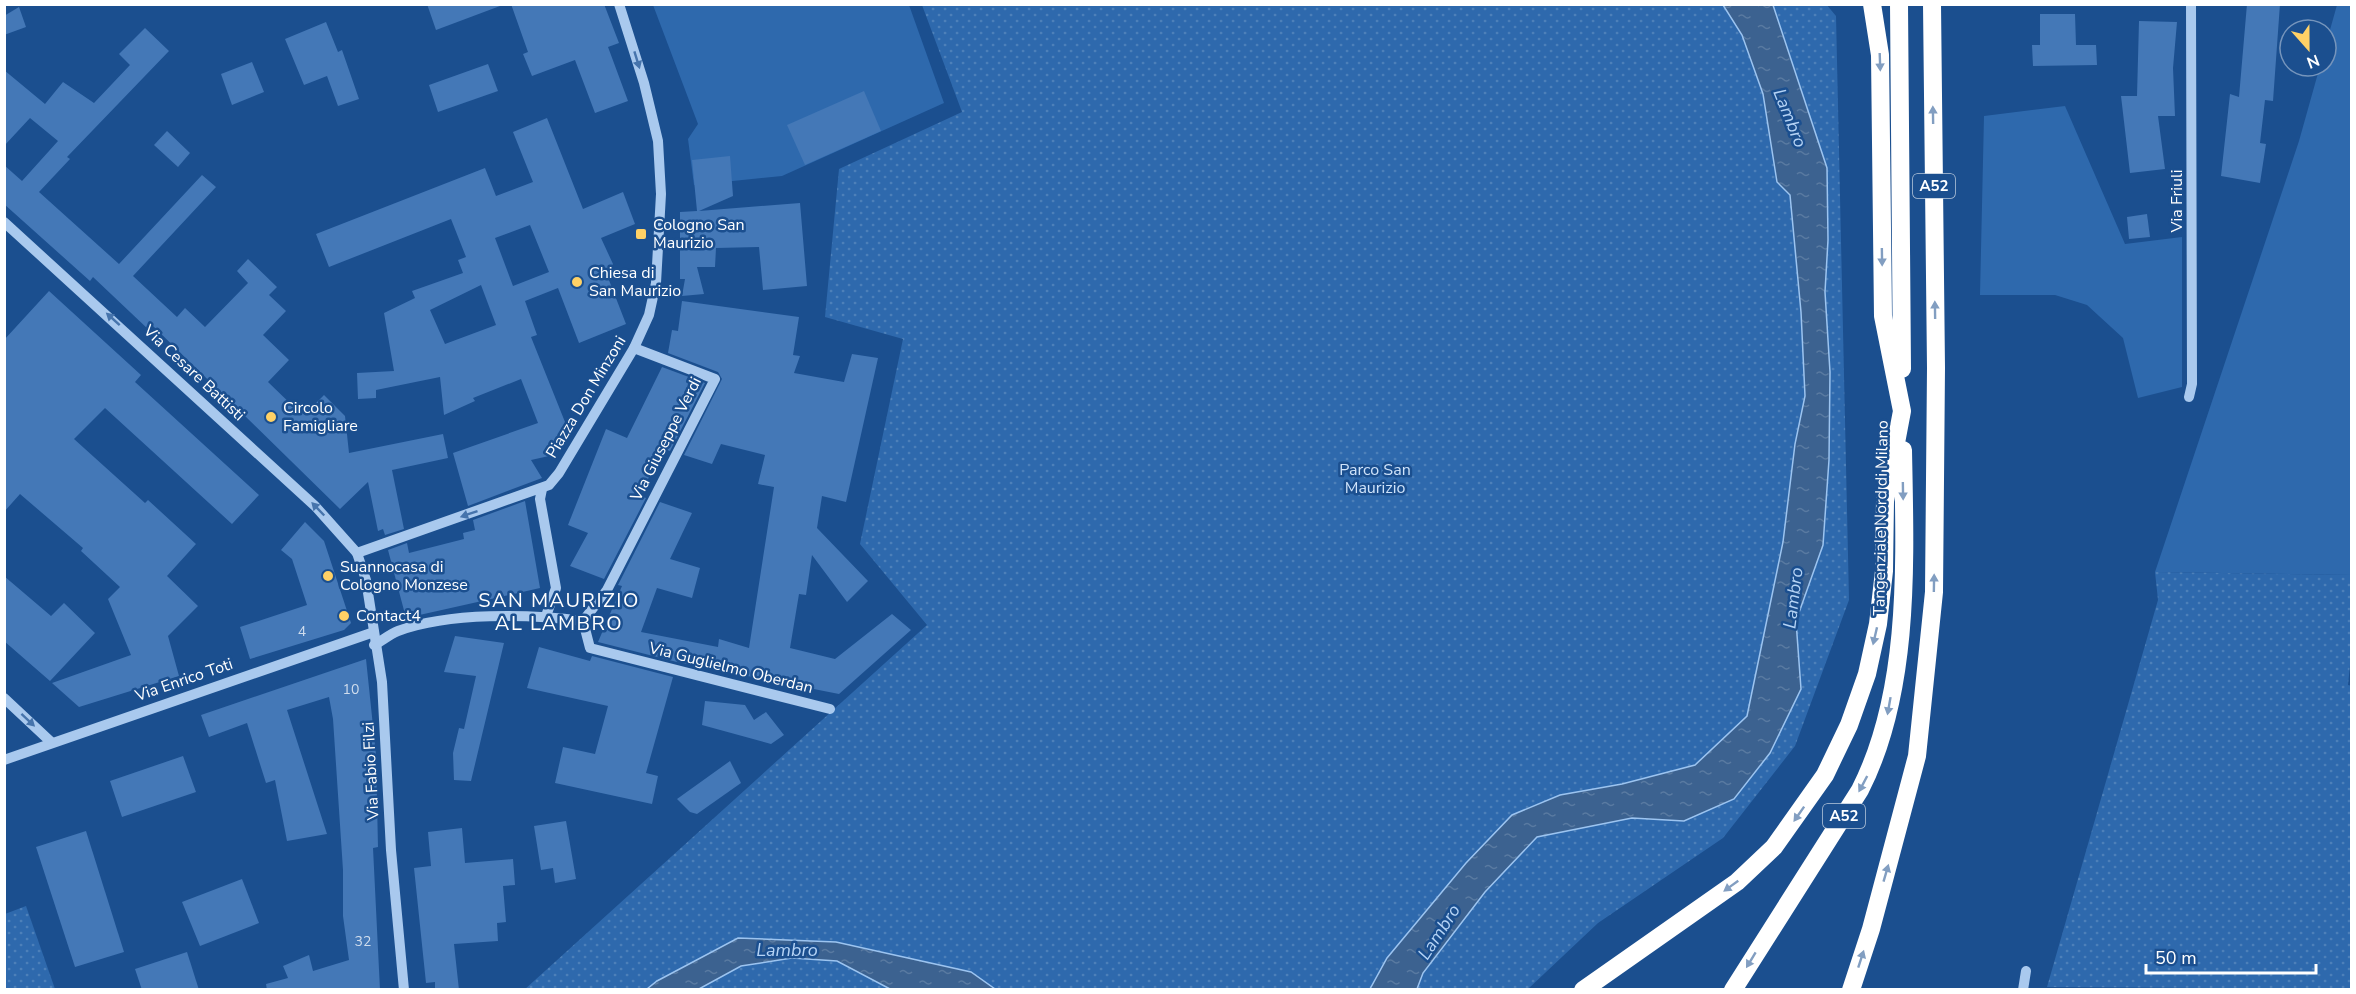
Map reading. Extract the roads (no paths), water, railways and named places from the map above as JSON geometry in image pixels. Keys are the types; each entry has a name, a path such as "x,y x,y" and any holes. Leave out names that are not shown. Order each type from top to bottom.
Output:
{"highway":[{"path":"1583,990 1756,867 1793,822 1825,775 1849,725 1863,684 1878,624 1884,571 1885,501 1902,411 1883,316 1880,55 1872,4"},
{"name":"Tangenziale Nord di Milano","path":"1733,990 1860,790 1875,761 1885,730 1901,605 1904,548 1899,4"},
{"name":"A52","path":"1851,990 1871,929 1917,756 1934,592 1936,368 1932,4"}],"street":[{"name":"Piazza Don Minzoni","path":"357,553 542,489 559,473 634,348 649,315 658,266 661,214 660,153 651,107 619,4"},
{"name":"Via Friuli","path":"2189,397 2192,384 2191,4"},
{"name":"Via Cesare Battisti","path":"4,222 315,506 357,553"},
{"name":"Via Giuseppe Verdi","path":"583,621 607,590 715,379 634,348"},
{"path":"542,489 540,499 556,588 546,616"},
{"name":"Via Fabio Filzi","path":"357,553 366,580 374,645 382,682 391,850 404,990"},
{"path":"374,645 398,631 443,621 531,614 583,621"},
{"name":"Via Guglielmo Oberdan","path":"583,621 590,648 830,709"},
{"name":"Via Enrico Toti","path":"4,760 374,632"},
{"path":"4,698 51,742"},
{"path":"2023,990 2026,971"}],"water":[{"name":"Lambro","path":"1723,5 1773,5 1827,168 1828,240 1825,292 1830,372 1829,460 1823,545 1796,621 1801,689 1770,753 1734,799 1684,821 1632,818 1537,837 1485,892 1423,973 1417,989 1370,989 1387,958 1466,863 1512,815 1560,795 1622,784 1695,765 1747,716 1783,542 1795,444 1805,396 1801,312 1790,195 1777,182 1763,94 1742,35"},
{"name":"Lambro","path":"738,938 836,942 971,972 995,989 890,989 837,961 792,958 741,966 699,989 647,989 657,981"}],"place":[{"name":"Cologno San Maurizio","path":"641,234"},
{"name":"Chiesa di San Maurizio","path":"577,282"},
{"name":"Circolo Famigliare","path":"271,417"},
{"name":"Suannocasa di Cologno Monzese","path":"328,576"},
{"name":"Contact4","path":"344,616"}],"district":[{"name":"SAN MAURIZIO AL LAMBRO","path":"559,612"}],"park label":[{"name":"Parco San Maurizio","path":"1375,479"}]}
